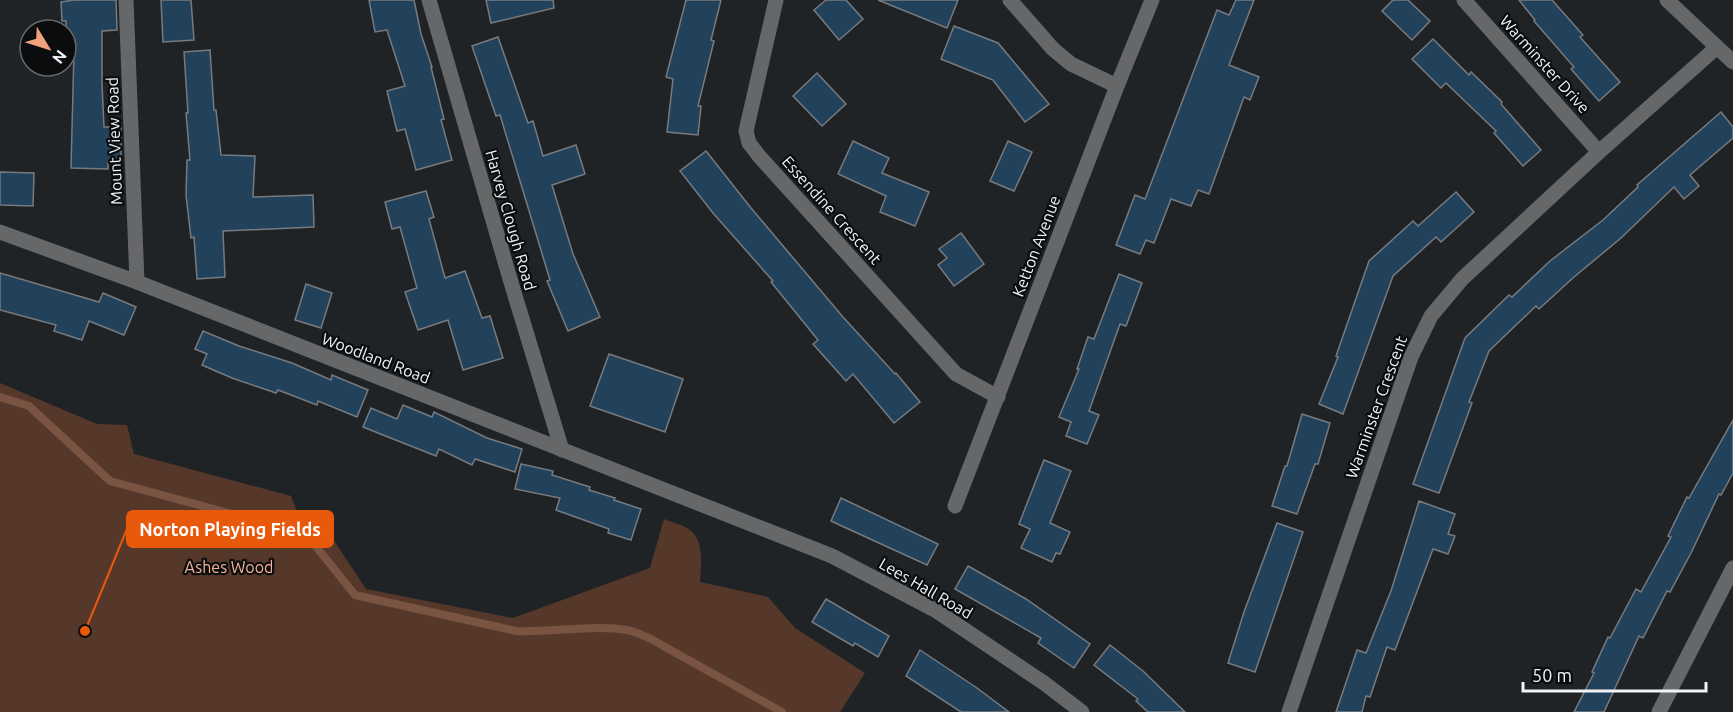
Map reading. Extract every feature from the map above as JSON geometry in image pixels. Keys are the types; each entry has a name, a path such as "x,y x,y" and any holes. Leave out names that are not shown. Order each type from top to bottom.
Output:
{"street":[{"name":"Mount View Road","path":"126,0 137,282"},
{"name":"Harvey Clough Road","path":"429,0 506,268 562,450"},
{"name":"Essendine Crescent","path":"776,0 746,131 749,143 956,374 998,397"},
{"path":"1010,0 1053,49 1071,64 1117,86"},
{"name":"Ketton Avenue","path":"955,506 1152,0"},
{"name":"Warminster Drive","path":"1464,0 1599,152"},
{"path":"1666,0 1733,62"},
{"name":"Warminster Crescent","path":"1288,712 1411,357 1431,316 1462,279 1716,48"},
{"name":"Woodland Road","path":"0,232 137,282 737,519"},
{"name":"Lees Hall Road","path":"737,519 832,556 934,610 1044,683 1082,712"},
{"path":"1659,712 1733,568"}],"green space":[{"name":"Ashes Wood","path":"0,383 97,424 127,425 134,454 291,496 300,520 325,527 366,589 513,618 650,568 664,519 687,528 697,538 701,552 700,582 768,597 795,628 865,673 840,712 0,712"}],"building":[{"path":"116,0 117,30 102,31 102,84 104,127 121,127 121,161 108,161 108,169 71,168 73,78 78,78 78,18 62,18 61,2"},
{"path":"161,0 191,0 194,40 163,42"},
{"path":"369,0 414,0 421,34 432,67 444,119 441,120 452,160 416,170 405,129 397,131 387,91 405,86 387,30 375,32"},
{"path":"486,0 553,0 554,8 491,23"},
{"path":"686,0 721,0 711,40 714,41 698,106 701,106 698,135 667,132 673,79 666,77"},
{"path":"826,0 846,0 863,19 839,40 814,10"},
{"path":"878,0 958,0 947,28"},
{"path":"1236,0 1254,0 1229,65 1259,77 1250,100 1244,97 1209,194 1198,190 1191,206 1171,199 1154,243 1146,240 1140,254 1116,245 1135,195 1145,199 1217,10 1229,15"},
{"path":"1393,0 1408,0 1430,21 1412,40 1382,11"},
{"path":"1519,0 1552,0 1583,35 1580,37 1620,82 1599,101 1571,69 1574,67"},
{"path":"954,26 998,43 1049,104 1025,122 993,80 941,59"},
{"path":"498,37 528,123 533,121 543,156 576,145 585,174 552,185 573,254 600,317 568,331 547,281 550,280 500,115 496,116 472,46"},
{"path":"1433,39 1469,75 1471,72 1502,102 1501,104 1541,150 1523,166 1494,133 1496,131 1446,83 1441,88 1412,59"},
{"path":"210,50 214,110 216,110 221,155 255,156 253,197 313,195 314,227 223,231 225,277 197,279 194,237 191,238 186,195 187,160 190,160 184,52"},
{"path":"817,73 846,104 822,126 793,96"},
{"path":"1721,112 1733,127 1733,138 1690,175 1699,186 1684,199 1674,187 1621,238 1539,309 1536,306 1489,351 1469,402 1472,403 1439,493 1413,484 1465,338 1509,295 1512,297 1550,261 1603,220 1638,187 1637,185"},
{"path":"853,141 889,158 882,173 929,192 915,226 880,212 886,196 838,174"},
{"path":"1008,141 1032,152 1014,191 990,181"},
{"path":"706,151 843,317 920,402 894,423 853,374 846,381 813,344 818,340 771,282 773,281 713,213 680,171"},
{"path":"0,172 34,173 33,206 0,205"},
{"path":"426,191 434,217 429,219 445,278 465,271 482,318 490,316 503,358 463,370 448,320 418,330 405,292 417,288 400,227 392,229 385,202"},
{"path":"1456,192 1474,212 1441,242 1436,237 1393,276 1343,414 1319,404 1338,357 1336,356 1369,261 1413,221 1418,226"},
{"path":"961,233 984,264 954,286 938,265 947,258 939,249"},
{"path":"0,273 99,302 103,293 136,307 124,335 89,321 82,340 54,331 56,325 0,310"},
{"path":"1119,274 1142,283 1126,326 1120,324 1089,411 1099,415 1087,444 1066,436 1071,422 1059,417 1079,369 1077,369 1088,337 1094,339"},
{"path":"306,284 332,293 321,328 295,320"},
{"path":"203,331 239,346 292,363 331,380 332,375 368,390 357,417 318,401 317,405 278,390 276,393 202,365 207,354 195,349"},
{"path":"609,354 683,379 665,432 590,406"},
{"path":"403,405 432,417 434,412 487,438 522,449 515,472 475,459 472,465 439,449 436,456 363,427 371,408 397,419"},
{"path":"1302,414 1330,423 1318,464 1315,464 1297,514 1272,506 1285,466 1287,466"},
{"path":"1733,420 1733,473 1721,495 1719,494 1670,592 1667,591 1643,638 1639,636 1604,712 1574,712 1594,673 1592,672 1608,637 1610,638 1636,589 1641,592 1671,537 1668,536 1687,497 1689,498"},
{"path":"1044,460 1071,471 1050,523 1070,532 1060,554 1056,553 1052,562 1021,548 1030,529 1019,524"},
{"path":"521,464 553,471 552,475 590,487 589,490 641,509 631,540 608,533 609,529 556,510 560,498 515,489"},
{"path":"841,498 938,544 927,565 831,521"},
{"path":"1419,501 1455,514 1448,534 1455,536 1448,554 1433,549 1395,650 1387,647 1370,697 1366,696 1362,712 1336,712 1357,650 1366,653 1391,591"},
{"path":"1277,523 1303,532 1255,672 1228,663"},
{"path":"968,566 1026,599 1090,644 1074,668 1038,643 1041,638 955,589"},
{"path":"826,599 889,636 878,657 855,643 853,646 812,622"},
{"path":"1110,645 1143,671 1185,712 1148,712 1136,701 1138,699 1094,665"},
{"path":"920,650 1009,712 961,712 906,676"}],"waterway":[{"path":"0,397 29,406 110,481 306,534 355,595 516,631 600,628 632,631 649,638 782,712"}],"place":[{"name":"Norton Playing Fields","path":"85,631"}]}
